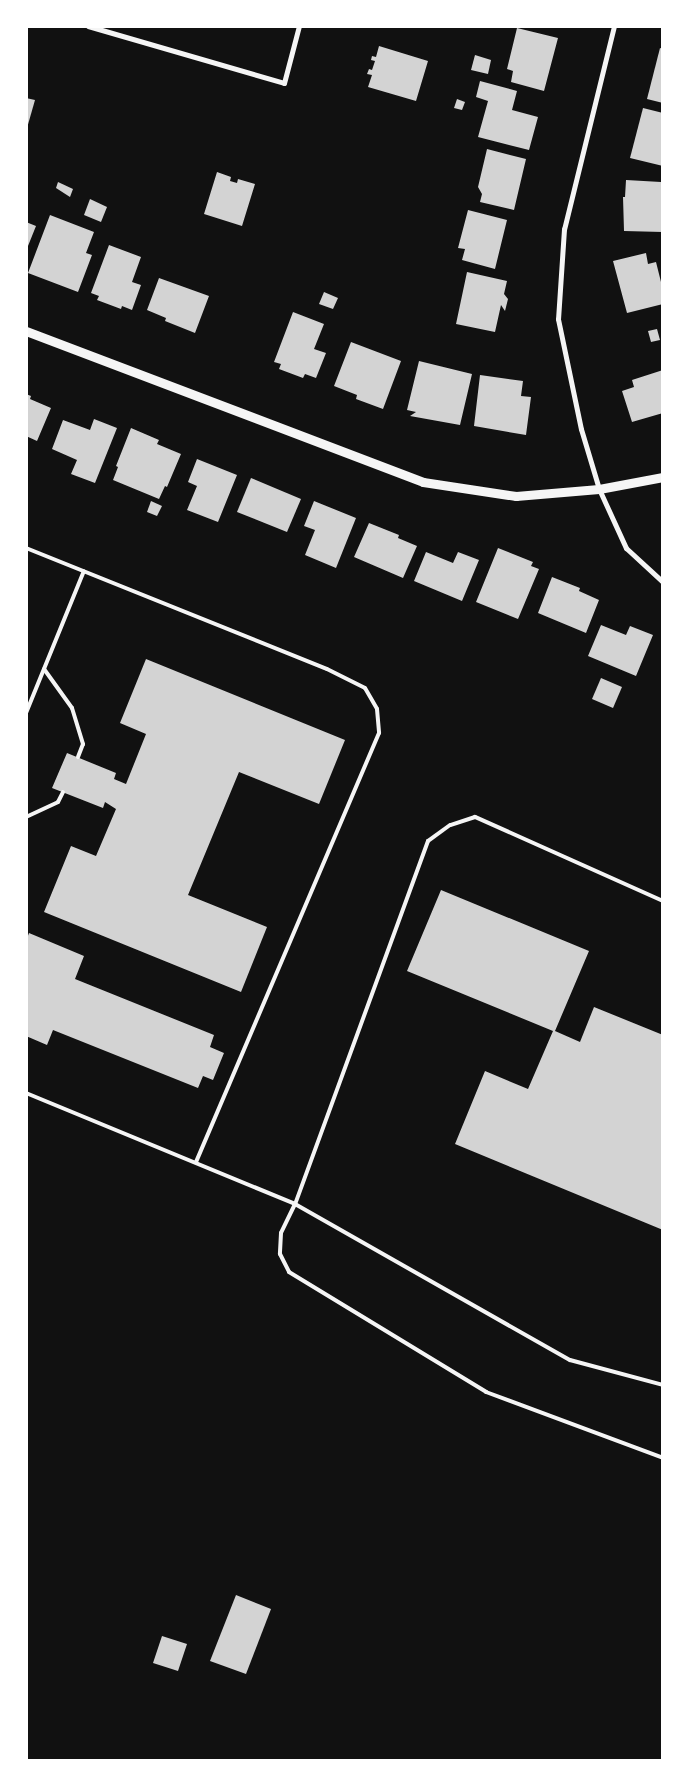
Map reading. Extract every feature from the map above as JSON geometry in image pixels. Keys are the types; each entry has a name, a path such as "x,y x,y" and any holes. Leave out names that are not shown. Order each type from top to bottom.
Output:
{"street":[{"path":"88,26 284,83 299,26"},
{"path":"614,26 564,229 558,319 581,429 599,488 626,548 663,582"},
{"path":"26,331 423,482 516,496 599,488 663,477"}],"lane":[{"path":"26,548 326,669 365,688 377,709 379,733 196,1162"},
{"path":"26,714 84,571"},
{"path":"44,669 72,708 84,744 78,757"},
{"path":"26,817 58,802 63,792"},
{"path":"663,901 475,817 450,825 428,841 295,1204 281,1233 280,1254 289,1272 486,1392 663,1458"},
{"path":"26,1093 295,1204 570,1360 663,1385"}],"building":[{"path":"517,28 558,38 544,91 511,82 513,71 507,69"},
{"path":"379,46 428,61 416,101 368,87 372,75 367,74 369,69 372,70 375,61 371,60 372,56 376,57"},
{"path":"660,48 663,49 663,103 647,99"},
{"path":"475,55 491,60 488,74 471,70"},
{"path":"480,81 517,91 512,110 538,117 529,150 478,137 488,101 476,97"},
{"path":"26,98 35,100 27,128 26,128"},
{"path":"457,99 465,102 462,110 454,108"},
{"path":"643,108 663,113 663,166 630,158"},
{"path":"487,149 526,159 514,210 480,202 482,194 478,187"},
{"path":"217,172 231,177 230,181 237,183 238,179 255,184 242,226 204,214"},
{"path":"626,180 661,182 663,232 624,231 623,197 625,197"},
{"path":"58,182 73,189 70,197 56,188"},
{"path":"90,199 107,207 101,222 84,215"},
{"path":"468,210 507,220 495,269 462,260 465,249 458,248"},
{"path":"50,215 94,232 86,253 92,255 78,292 28,273"},
{"path":"26,222 36,226 26,251"},
{"path":"109,245 141,257 132,282 141,285 132,310 122,306 121,309 97,300 99,296 91,293"},
{"path":"646,253 648,264 656,262 663,290 663,304 627,313 613,261"},
{"path":"467,272 507,281 504,294 508,299 505,311 501,305 495,332 456,324"},
{"path":"159,278 209,296 195,333 165,321 166,318 147,310"},
{"path":"324,292 338,298 333,309 319,304"},
{"path":"293,312 324,324 314,349 326,353 316,378 305,374 303,378 279,369 281,364 274,362"},
{"path":"657,329 660,340 651,342 648,331"},
{"path":"351,342 401,361 383,409 356,399 357,395 334,386"},
{"path":"419,361 472,374 460,425 410,416 416,412 407,410"},
{"path":"663,370 663,413 632,422 622,391 634,387 632,380"},
{"path":"480,375 523,381 521,396 531,397 526,435 474,426"},
{"path":"26,394 31,396 30,399 51,408 37,441 26,436"},
{"path":"94,419 117,428 95,483 71,474 77,460 52,449 63,420 90,430"},
{"path":"131,428 159,440 157,444 181,454 167,487 165,486 159,499 113,480 118,467 116,466"},
{"path":"197,459 237,475 218,522 187,510 197,486 188,482"},
{"path":"251,478 301,499 287,532 237,512"},
{"path":"151,501 162,506 157,516 147,512"},
{"path":"314,501 356,518 336,568 305,555 315,530 304,526"},
{"path":"369,523 399,535 398,538 417,546 403,578 354,557"},
{"path":"498,548 533,562 531,566 539,569 518,619 476,602"},
{"path":"426,552 453,563 458,552 479,560 462,601 414,581"},
{"path":"552,577 580,588 579,591 599,600 586,633 538,613"},
{"path":"601,625 626,635 630,626 653,635 636,676 588,656"},
{"path":"146,659 345,740 319,804 239,772 188,895 267,927 241,992 44,912 71,846 96,856 116,809 105,802 103,808 52,788 67,753 116,773 114,779 126,784 146,734 120,723"},
{"path":"601,678 622,687 613,708 592,699"},
{"path":"441,890 589,951 555,1031 580,1042 594,1007 663,1035 663,1230 455,1144 485,1071 528,1089 553,1031 407,971"},
{"path":"29,933 84,956 75,979 214,1035 210,1047 224,1053 213,1080 203,1076 198,1088 53,1030 47,1045 26,1036 26,941"},
{"path":"236,1595 271,1609 246,1674 210,1661"},
{"path":"162,1636 187,1644 178,1671 153,1663"}]}
